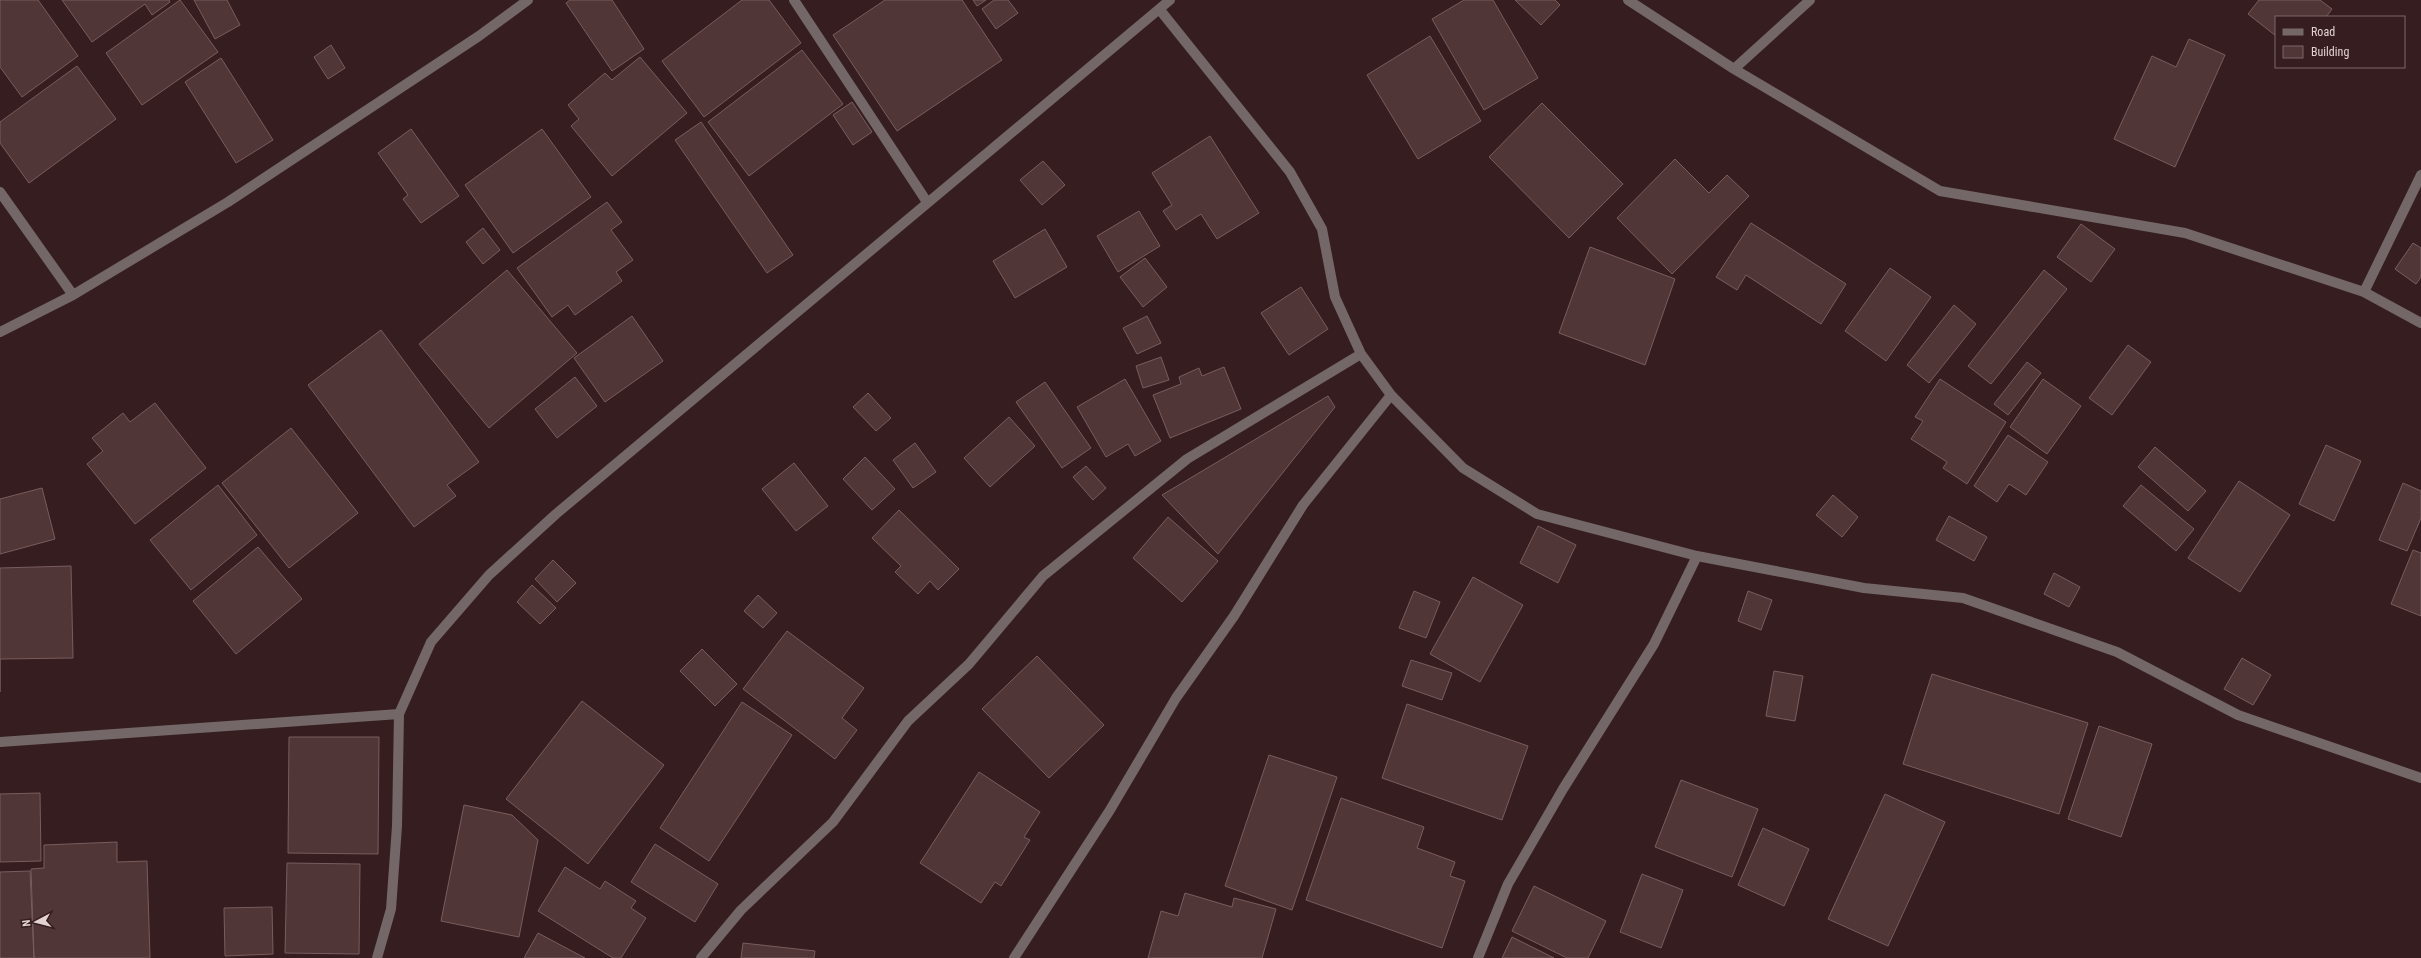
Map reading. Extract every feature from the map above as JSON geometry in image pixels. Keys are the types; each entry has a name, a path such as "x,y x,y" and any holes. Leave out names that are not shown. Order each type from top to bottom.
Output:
{"street":[{"path":"0,332 74,296 228,202 480,36 528,0"},
{"path":"794,0 927,202"},
{"path":"377,958 391,909 397,826 399,714 431,642 489,575 556,514 927,202 1160,10 1170,0"},
{"path":"1628,0 1734,69 1940,191 2185,233 2364,292 2421,323"},
{"path":"1734,69 1810,0"},
{"path":"1160,10 1290,172 1322,229 1335,297 1361,354 1391,395 1463,468 1537,514 1697,556 1864,588 1963,598 2117,652 2238,716 2421,778"},
{"path":"2364,292 2421,175"},
{"path":"0,192 74,296"},
{"path":"701,958 741,910 834,822 908,721 969,664 1043,576 1187,459 1361,354"},
{"path":"1014,958 1110,810 1176,698 1234,616 1303,505 1391,395"},
{"path":"1478,958 1508,884 1563,790 1654,644 1697,556"},
{"path":"0,742 399,714"}],"building":[{"path":"0,0 38,0 78,56 22,97 0,67"},
{"path":"62,0 169,0 170,2 152,15 145,4 92,42"},
{"path":"180,0 218,52 142,105 106,53"},
{"path":"194,0 227,0 240,25 215,39"},
{"path":"570,0 612,0 644,49 612,71 566,3"},
{"path":"742,0 769,0 801,43 704,117 662,61"},
{"path":"885,0 962,0 1002,60 897,131 833,35"},
{"path":"973,0 986,0 977,6"},
{"path":"994,0 1008,0 1018,13 996,29 982,9"},
{"path":"1464,0 1493,0 1538,78 1484,110 1432,19"},
{"path":"1515,0 1555,0 1560,5 1541,25"},
{"path":"2259,0 2320,0 2332,9 2327,16 2275,16 2275,35 2248,14"},
{"path":"1430,36 1481,121 1418,159 1367,75"},
{"path":"2189,39 2225,55 2175,167 2114,139 2152,56 2176,67"},
{"path":"331,45 345,68 328,79 314,57"},
{"path":"802,50 843,104 749,176 708,122"},
{"path":"640,57 687,113 612,176 571,126 579,119 568,105 605,73 612,80"},
{"path":"221,58 273,140 236,163 185,82"},
{"path":"77,66 116,119 29,183 0,143 0,122"},
{"path":"852,102 872,132 853,145 833,115"},
{"path":"1542,103 1623,184 1569,238 1489,157"},
{"path":"701,122 793,255 767,273 675,140"},
{"path":"411,129 459,196 421,223 403,199 408,195 378,153"},
{"path":"542,129 591,197 513,253 465,185"},
{"path":"1210,136 1259,213 1217,239 1201,214 1176,230 1163,211 1172,205 1152,173"},
{"path":"1675,159 1709,193 1727,175 1749,196 1672,274 1617,218"},
{"path":"1043,161 1065,185 1042,205 1020,180"},
{"path":"607,202 622,222 611,230 633,260 616,272 622,281 575,315 568,305 552,317 517,268"},
{"path":"1139,211 1160,246 1118,272 1097,236"},
{"path":"1751,223 1846,284 1821,324 1746,275 1737,290 1716,277"},
{"path":"2081,224 2115,249 2091,282 2057,257"},
{"path":"483,228 500,250 483,264 466,242"},
{"path":"1045,229 1067,267 1015,298 993,261"},
{"path":"2413,243 2421,248 2421,277 2416,284 2395,269"},
{"path":"1590,247 1675,279 1645,365 1559,333"},
{"path":"1145,258 1167,287 1143,307 1120,277"},
{"path":"1890,268 1931,297 1886,361 1845,331"},
{"path":"507,270 577,353 489,428 419,344"},
{"path":"2044,270 2067,289 1991,384 1968,366"},
{"path":"1301,287 1328,329 1289,355 1261,313"},
{"path":"1954,305 1976,324 1929,383 1907,365"},
{"path":"632,316 663,361 605,402 574,358"},
{"path":"1147,316 1161,343 1137,354 1123,328"},
{"path":"381,330 479,462 447,485 456,496 414,527 308,385"},
{"path":"2128,345 2151,362 2112,415 2089,398"},
{"path":"1161,357 1169,380 1143,388 1136,366"},
{"path":"2027,362 2041,373 2008,415 1994,404"},
{"path":"1224,367 1241,409 1170,438 1153,395 1181,384 1179,377 1199,368 1202,376"},
{"path":"575,377 597,406 557,438 535,409"},
{"path":"1125,379 1161,441 1135,456 1128,444 1106,457 1077,407"},
{"path":"1940,379 2006,422 1967,484 1943,468 1947,462 1911,439 1923,421 1915,417"},
{"path":"2043,379 2081,406 2047,454 2010,427"},
{"path":"1045,382 1091,448 1062,468 1016,402"},
{"path":"868,393 891,418 876,431 853,407"},
{"path":"1328,396 1335,407 1218,554 1162,495"},
{"path":"155,403 206,468 135,524 87,464 103,451 92,438 123,413 130,422"},
{"path":"1009,417 1035,446 990,487 964,458"},
{"path":"291,428 358,513 289,568 222,483"},
{"path":"2008,435 2048,462 2026,495 2009,484 1997,502 1974,486"},
{"path":"915,443 936,472 913,488 893,460"},
{"path":"2326,445 2361,461 2334,521 2299,504"},
{"path":"2155,447 2206,491 2188,511 2138,467"},
{"path":"865,457 895,489 872,510 843,479"},
{"path":"794,463 828,506 796,531 762,489"},
{"path":"1086,466 1106,488 1093,500 1073,477"},
{"path":"2239,481 2290,515 2240,592 2188,558"},
{"path":"2403,483 2421,491 2421,518 2407,551 2379,540"},
{"path":"218,485 257,535 191,590 150,540"},
{"path":"2141,485 2194,529 2176,551 2123,506"},
{"path":"42,488 55,539 0,554 0,499"},
{"path":"1833,495 1858,517 1842,537 1816,515"},
{"path":"899,510 959,569 938,590 930,581 918,594 895,572 901,566 872,538"},
{"path":"1949,516 1987,537 1974,561 1936,540"},
{"path":"1168,517 1218,561 1182,602 1133,558"},
{"path":"1538,526 1576,545 1558,583 1520,563"},
{"path":"258,547 302,599 236,654 193,601"},
{"path":"2413,550 2421,553 2421,616 2391,604"},
{"path":"553,560 576,583 557,602 535,579"},
{"path":"71,566 73,658 0,659 0,568"},
{"path":"2054,573 2080,587 2069,607 2044,594"},
{"path":"1473,577 1523,605 1480,682 1430,654"},
{"path":"532,585 556,608 540,624 517,602"},
{"path":"1414,591 1440,602 1426,638 1399,628"},
{"path":"1748,591 1772,600 1761,630 1738,621"},
{"path":"758,595 777,613 763,628 744,611"},
{"path":"787,631 864,688 842,718 857,730 835,759 743,689"},
{"path":"702,649 737,684 715,706 680,671"},
{"path":"1037,656 1104,725 1049,778 982,709"},
{"path":"2242,658 2271,675 2253,705 2224,689"},
{"path":"1411,660 1452,673 1442,700 1402,686"},
{"path":"1774,671 1803,676 1795,721 1766,716"},
{"path":"1932,674 2088,723 2059,814 1903,764"},
{"path":"582,701 664,765 588,864 506,799"},
{"path":"742,702 792,735 709,861 660,828"},
{"path":"1407,704 1528,746 1502,820 1382,778"},
{"path":"2099,726 2152,744 2121,837 2068,819"},
{"path":"289,737 379,737 378,854 288,853"},
{"path":"1269,755 1337,777 1292,910 1225,886"},
{"path":"979,772 1040,812 1024,837 1030,840 1001,886 995,882 981,903 920,863"},
{"path":"1681,780 1758,809 1732,877 1655,847"},
{"path":"40,793 41,861 0,862 0,794"},
{"path":"1885,794 1945,822 1888,946 1828,919"},
{"path":"1341,798 1424,827 1417,848 1455,862 1450,876 1465,881 1442,948 1306,900"},
{"path":"464,805 512,815 538,840 519,937 441,921"},
{"path":"1763,828 1809,849 1784,906 1738,885"},
{"path":"117,842 117,862 147,861 150,958 34,958 31,869 44,868 44,845"},
{"path":"655,844 718,884 695,922 631,882"},
{"path":"287,863 360,864 359,954 285,953"},
{"path":"565,867 600,889 605,881 636,901 631,908 646,918 621,958 613,958 538,911"},
{"path":"30,871 34,958 0,958 0,872"},
{"path":"1642,874 1683,890 1661,948 1620,932"},
{"path":"1534,886 1606,921 1588,958 1567,958 1512,931"},
{"path":"1185,893 1232,907 1234,898 1276,909 1262,958 1148,958 1161,911 1178,916"},
{"path":"272,907 273,954 225,956 224,908"},
{"path":"538,933 585,958 524,958"},
{"path":"1512,937 1554,958 1502,958"},
{"path":"743,943 815,951 814,958 741,958"}]}
